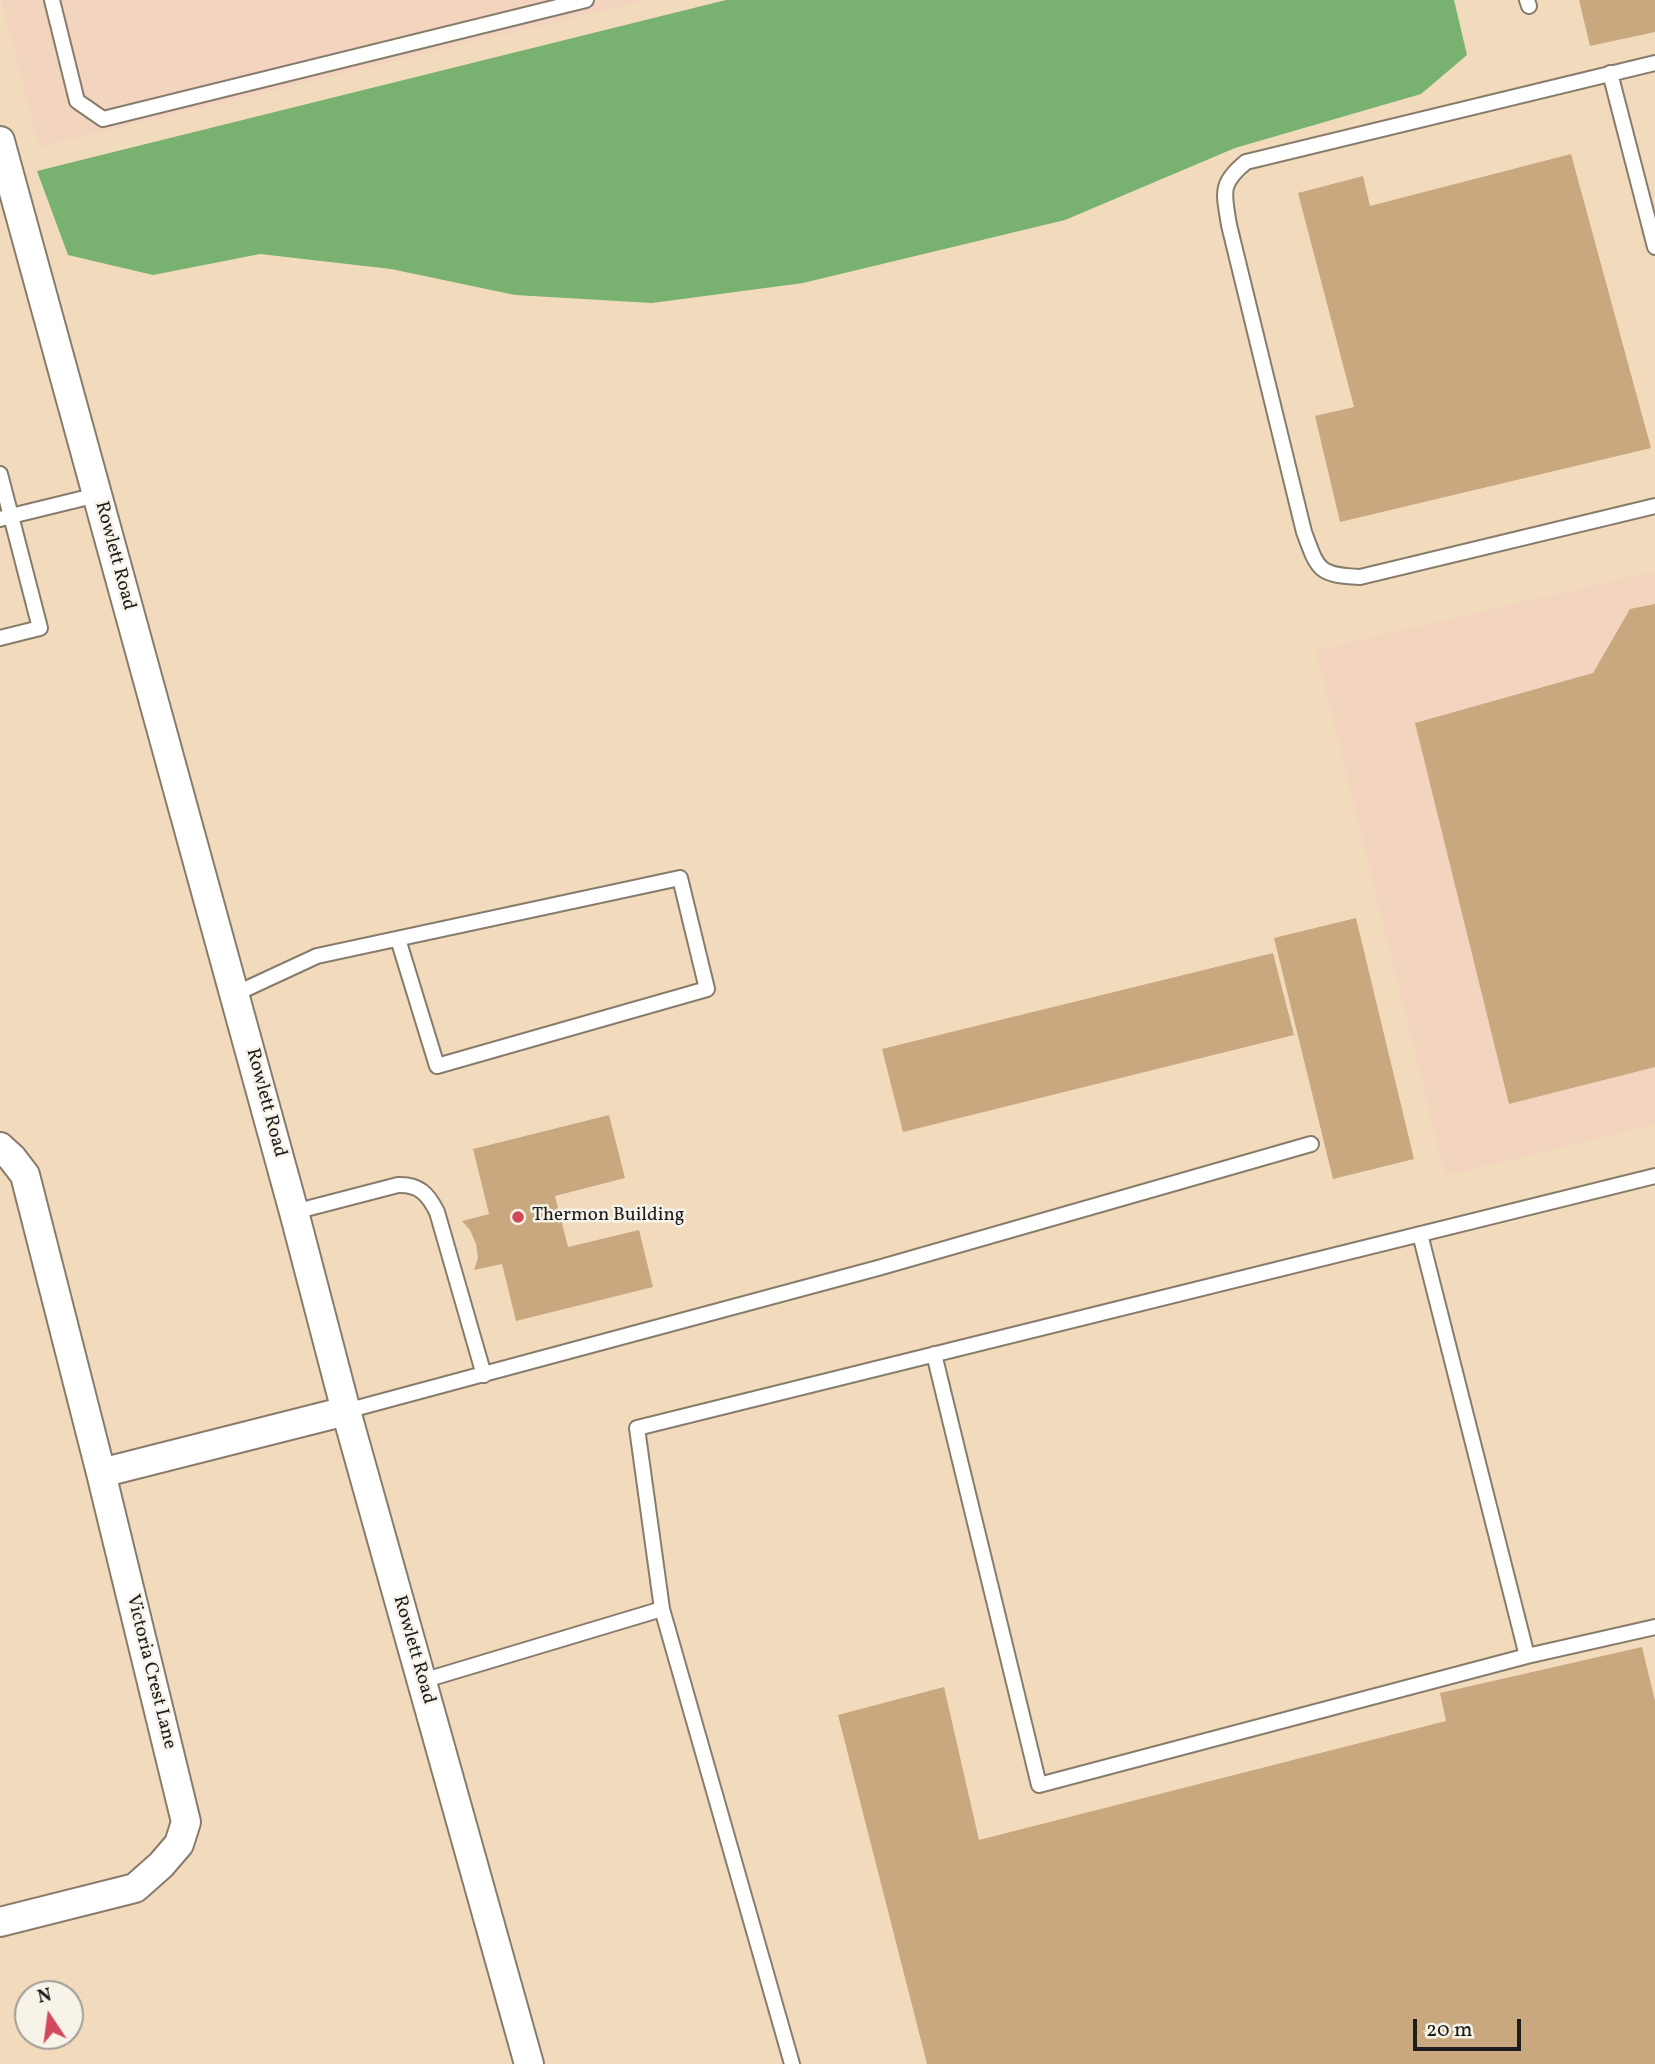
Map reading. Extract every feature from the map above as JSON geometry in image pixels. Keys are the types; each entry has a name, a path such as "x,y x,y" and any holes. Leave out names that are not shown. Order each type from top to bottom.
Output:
{"street":[{"name":"Rowlett Road","path":"0,141 235,994 346,1411 529,2064"},
{"name":"Victoria Crest Lane","path":"0,1923 135,1888 161,1865 179,1844 186,1822 25,1175 6,1153"},
{"path":"101,1473 346,1411"}],"lane":[{"path":"52,0 77,101 103,119 586,0"},
{"path":"1655,63 1246,162 1230,176 1224,194 1304,532 1315,562 1333,576 1360,577 1655,506"},
{"path":"1610,73 1655,247"},
{"path":"0,474 6,517 40,628 0,638"},
{"path":"6,517 97,495"},
{"path":"235,994 317,956 680,878 707,989 437,1066 398,939"},
{"path":"346,1411 878,1268 1311,1144"},
{"path":"792,2064 662,1609 637,1428 1655,1176"},
{"path":"294,1212 398,1185 413,1185 425,1192 439,1218 484,1375"},
{"path":"1420,1234 1527,1656"},
{"path":"934,1354 1039,1785 1527,1656 1655,1627"},
{"path":"422,1681 662,1609"}],"shaded area":[{"path":"1,0 648,0 39,147"},
{"path":"1655,571 1655,1125 1445,1176 1316,650"}],"green space":[{"path":"726,0 1454,0 1467,55 1421,94 1235,148 1065,220 803,283 652,303 515,295 391,269 260,254 153,275 68,255 37,171"}],"building":[{"path":"1579,0 1655,0 1655,32 1590,46"},
{"path":"1571,154 1651,448 1340,522 1315,416 1354,407 1298,193 1363,176 1370,206"},
{"path":"1655,604 1655,1067 1509,1104 1415,723 1593,673 1630,609"},
{"path":"1356,918 1414,1159 1333,1179 1274,938"},
{"path":"1273,953 1294,1035 903,1132 882,1049"},
{"name":"Thermon Building","path":"609,1115 625,1178 555,1196 568,1247 639,1230 653,1287 516,1321 502,1264 474,1270 478,1258 476,1244 470,1230 462,1221 489,1214 473,1149"},
{"path":"1642,1647 1655,1701 1655,2064 927,2064 838,1715 944,1687 979,1840 1446,1721 1440,1693"}],"place":[{"name":"Thermon Building","path":"518,1217"}]}
